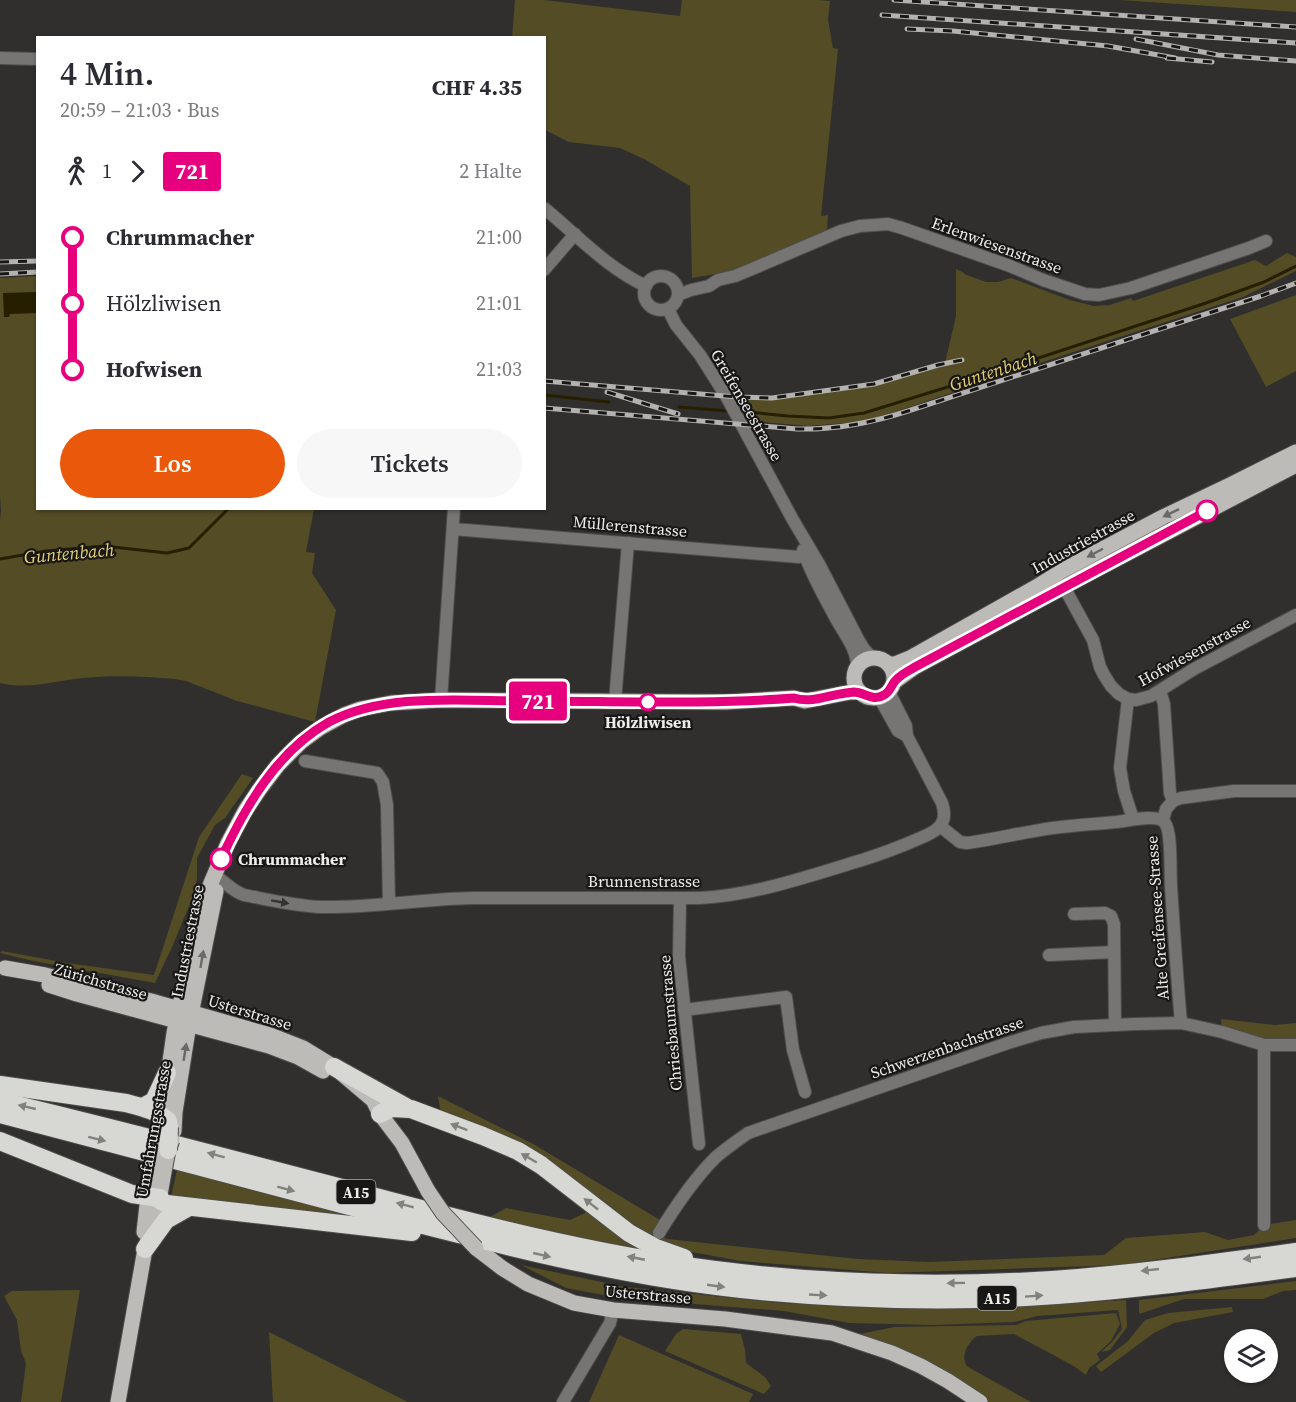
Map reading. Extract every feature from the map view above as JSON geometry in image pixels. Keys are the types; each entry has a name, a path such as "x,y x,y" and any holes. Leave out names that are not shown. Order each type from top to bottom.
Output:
{"highway":[{"path":"334,1067 411,1109 483,1136 525,1155 637,1238 656,1248 714,1270"},
{"path":"143,1107 154,1101 167,1073"},
{"path":"0,1085 143,1107 167,1126 168,1150"},
{"name":"A15","path":"0,1101 504,1230 617,1254 714,1270 801,1279 861,1282 986,1283 1054,1280 1296,1252"},
{"path":"380,1114 391,1108 411,1109"},
{"name":"A15","path":"0,1114 485,1241 596,1266 760,1291 867,1298 970,1299 1142,1287 1296,1269"},
{"path":"0,1141 132,1194 154,1197 167,1204 485,1241"},
{"path":"145,1249 166,1220 189,1207"}],"main road":[{"name":"Industriestrasse","path":"889,664 896,664 910,658 1065,569 1163,517 1296,452"},
{"name":"Industriestrasse","path":"184,1017 198,920 221,859 263,783 301,742 328,723 360,709 391,703 441,700 726,702 794,698 805,701 851,692 860,692 869,697 887,690 915,667 1296,465"},
{"name":"Industriestrasse","path":"794,698 801,693 844,683 866,659 872,658"},
{"path":"872,658 878,658 889,664 894,672 887,690"},
{"path":"856,672 856,687 860,692"},
{"name":"Industriestrasse","path":"184,1017 218,886 215,876"},
{"name":"Zürichstrasse","path":"2,967 77,994 184,1017"},
{"name":"Usterstrasse","path":"184,1017 270,1035 303,1048 334,1067 373,1100 380,1114 402,1143 428,1191 443,1213 476,1248 528,1284 574,1303 590,1307 725,1319 832,1333 892,1353 921,1366 948,1380 980,1402"},
{"name":"Usterstrasse","path":"184,1017 298,1057 332,1077 380,1114"},
{"name":"Umfahrungsstrasse","path":"118,1402 145,1249 144,1229 154,1197 167,1126 167,1073 184,1017"},
{"name":"Umfahrungsstrasse","path":"167,1126 175,1112 184,1017"},
{"name":"Umfahrungsstrasse","path":"159,1172 168,1150"}],"street":[{"path":"0,58 36,59"},
{"path":"546,210 622,273 645,286"},
{"name":"Erlenwiesenstrasse","path":"677,290 709,286 718,280 735,276 842,231 860,226 888,224 902,228 1043,280 1085,294 1100,295 1141,284 1266,242"},
{"path":"546,268 575,234"},
{"path":"666,276 672,279 677,290 673,306 668,309 656,309 650,306 644,297 645,286 654,277 666,276"},
{"name":"Greifenseestrasse","path":"668,309 676,325 700,355 729,402 859,641 872,658"},
{"path":"441,700 454,510"},
{"name":"Greifenseestrasse","path":"793,520 804,555 833,615 851,645 857,660 856,672"},
{"name":"Müllerenstrasse","path":"453,529 799,557 804,555"},
{"path":"615,701 628,543"},
{"path":"804,555 819,564"},
{"name":"Hofwiesenstrasse","path":"1064,587 1093,640 1100,667 1111,686 1119,694 1136,700 1144,699 1160,691 1194,669 1296,615"},
{"path":"887,690 898,730 907,736 942,802 945,814 940,826 960,842 967,843 1052,828 1133,819"},
{"path":"1160,691 1164,704 1170,793 1173,801"},
{"name":"Alte Greifensee-Strasse","path":"1128,699 1120,768 1124,791 1133,819 1163,820 1168,829 1181,1023"},
{"path":"306,761 377,773 384,782 387,805 389,903"},
{"path":"1163,820 1166,809 1173,801 1181,798 1234,791 1296,791"},
{"name":"Brunnenstrasse","path":"215,876 238,893 322,907 473,898 728,896 772,886 899,848 940,826"},
{"path":"213,904 238,893"},
{"name":"Chriesbaumstrasse","path":"680,898 679,957 699,1144"},
{"path":"1074,914 1105,914 1111,916 1114,924 1115,1025"},
{"path":"1049,955 1114,952"},
{"path":"684,1010 786,997 793,1050 805,1092"},
{"name":"Schwerzenbachstrasse","path":"659,1233 699,1176 716,1157 748,1133 1030,1036 1074,1027 1181,1023 1222,1032 1264,1045 1296,1045"},
{"path":"1264,1045 1264,1225"},
{"path":"563,1402 610,1323 613,1310"}],"shaded area":[{"path":"515,0 544,0 680,16 682,0 830,1 828,20 833,48 838,49 821,216 828,215 827,229 823,234 733,271 692,278 690,186 620,148 569,142 546,130 546,36 512,36"},
{"path":"1119,0 1296,0 1296,12"},
{"path":"1287,253 1296,257 1296,271 1243,297 860,422 809,426 750,421 737,397 772,398 874,384 945,363 956,316 956,269 986,282 998,282 1011,278 1070,300 1094,306 1110,305 1131,298 1133,301 1255,260 1266,266"},
{"path":"36,276 36,510 314,510 306,552 315,553 312,573 336,610 315,722 237,701 175,679 106,676 21,686 0,683 0,278"},
{"path":"36,292 36,313 10,314 9,317 4,317 3,293"},
{"path":"1296,295 1296,371 1266,387 1230,319"},
{"path":"242,774 253,778 225,818 215,825 197,858 197,879 192,899 155,983 0,953 2,951 154,975 199,837"},
{"path":"1221,1019 1275,1025 1296,1023 1296,1045 1222,1032"},
{"path":"438,1096 535,1145 660,1220 655,1232 667,1239 858,1259 929,1262 1104,1255 1126,1238 1205,1232 1228,1240 1254,1235 1264,1225 1296,1220 1296,1238 1121,1265 888,1273 740,1261 687,1251 654,1241 441,1114"},
{"path":"177,1170 382,1224 170,1201"},
{"path":"506,1208 570,1220 587,1212 645,1252 488,1218"},
{"path":"521,1265 625,1287 780,1303 896,1309 1003,1307 1126,1300 1127,1327 1110,1350 1101,1352 1122,1329 1118,1310 1038,1316 1014,1322 933,1325 849,1323 784,1311 619,1298 566,1288"},
{"path":"1296,1281 1296,1290 1283,1291 1263,1299 1184,1299 1139,1314 1139,1300"},
{"path":"80,1290 61,1402 21,1402 26,1363 21,1351 17,1320 4,1296 12,1291"},
{"path":"1232,1307 1233,1312 1174,1323 1154,1333 1101,1372 1096,1366 1128,1341 1145,1320 1168,1313"},
{"path":"1116,1313 1120,1324 1111,1341 1097,1354 1100,1360 1089,1368 1086,1375 1014,1334 977,1336 974,1339 968,1346 964,1359 968,1367 1031,1402 980,1402 860,1334 894,1327 1016,1325 1026,1321"},
{"path":"683,1329 741,1334 746,1363 765,1377 771,1386 764,1394 665,1351 676,1334"},
{"path":"269,1332 408,1402 273,1402"},
{"path":"619,1335 753,1394 749,1402 589,1402"}],"waterway":[{"name":"Guntenbach","path":"738,411 829,418 864,413 1206,303 1264,282 1296,266"},
{"name":"Guntenbach","path":"546,395 609,402"},
{"name":"Guntenbach","path":"679,407 728,411"},
{"name":"Guntenbach","path":"0,559 46,551 104,546 167,553 189,548 227,510"}],"railway":[{"path":"894,0 1296,27"},
{"path":"882,15 1296,43"},
{"path":"907,29 953,31 1108,46 1175,58"},
{"path":"1136,39 1218,55 1296,61"},
{"path":"1167,58 1212,62"},
{"path":"0,262 36,261"},
{"path":"0,274 36,272"},
{"path":"546,408 797,429 853,425 908,411 1296,283"},
{"path":"546,381 772,398 874,384 962,360"},
{"path":"607,392 678,414"}],"bus line":[{"name":"721","path":"221,859 245,812 263,783 278,765 301,742 320,728 360,709 405,701 441,700 726,702 794,698 805,701 851,692 860,692 874,698 879,697 889,692 894,682 915,667 1207,511"}],"place":[{"name":"Hölzliwisen","path":"648,702"},
{"name":"Chrummacher","path":"221,859"}]}
